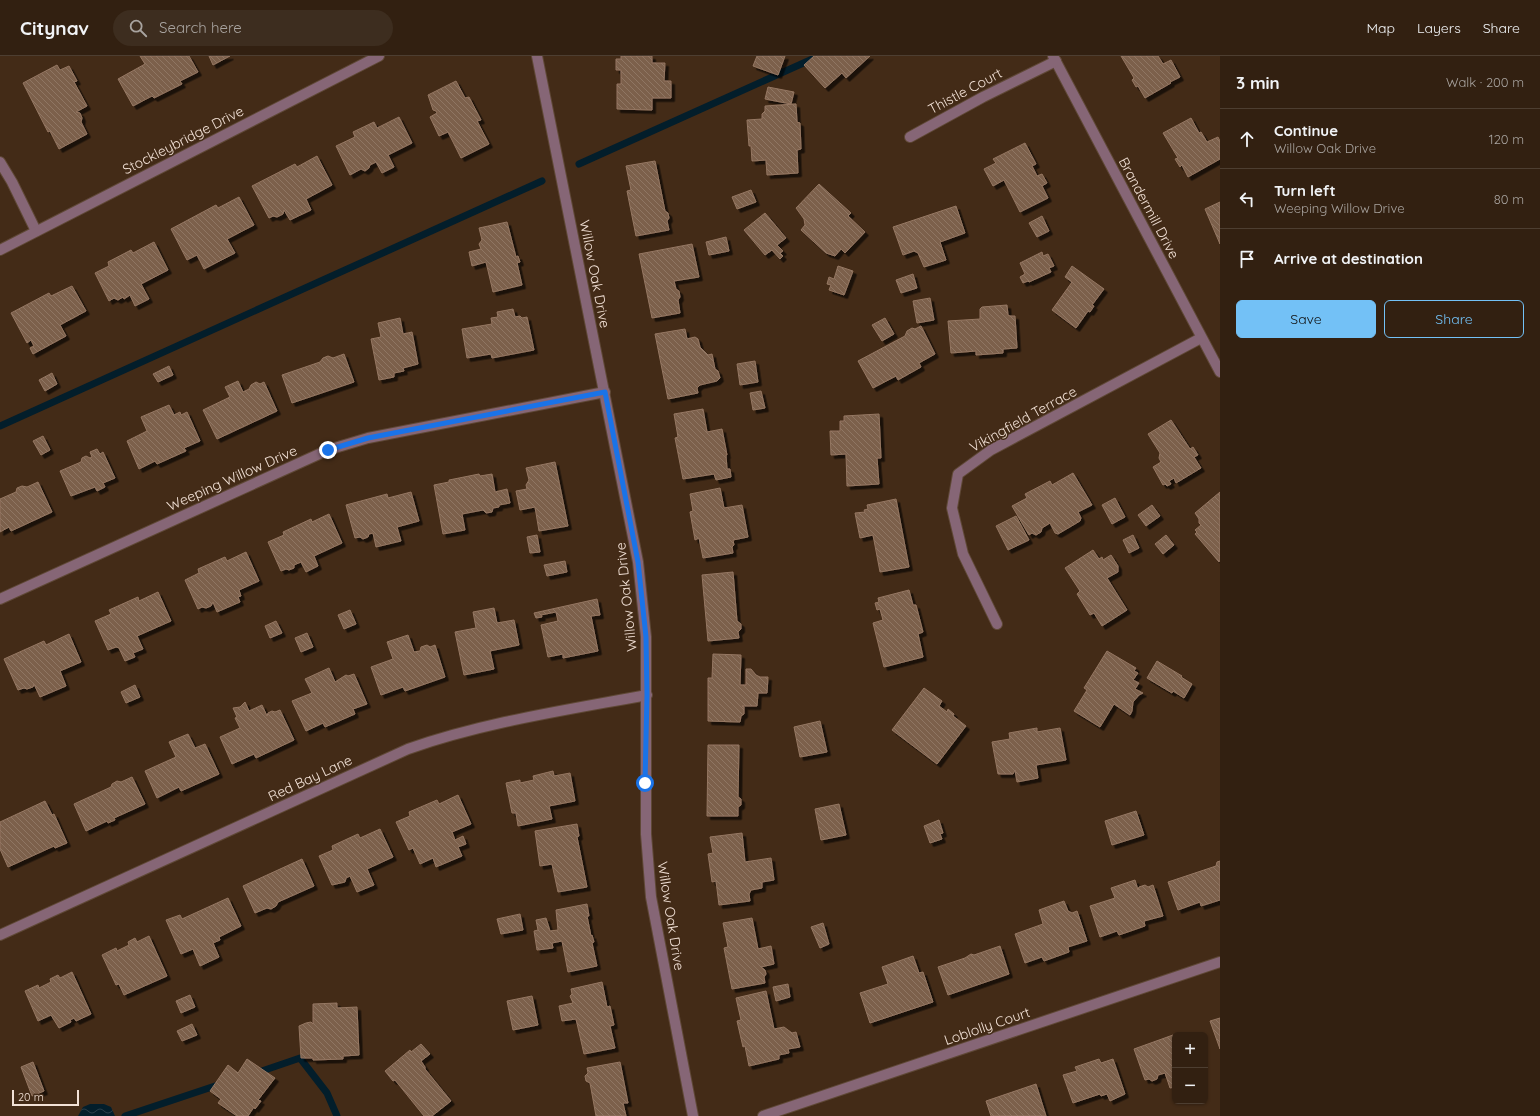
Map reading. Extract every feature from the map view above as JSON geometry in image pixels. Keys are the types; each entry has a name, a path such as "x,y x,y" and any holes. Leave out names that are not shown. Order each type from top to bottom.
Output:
{"street":[{"name":"Stockleybridge Drive","path":"0,250 379,56"},
{"name":"Willow Oak Drive","path":"537,56 638,562 646,637 647,695 645,819 651,897 694,1116"},
{"name":"Thistle Court","path":"910,136 1055,58"},
{"name":"Brandermill Drive","path":"1055,58 1220,372"},
{"path":"0,162 12,182 36,231"},
{"name":"Vikingfield Terrace","path":"997,624 963,554 952,508 958,474 991,450 1201,338"},
{"name":"Weeping Willow Drive","path":"0,599 328,450 368,438 605,392"},
{"name":"Red Bay Lane","path":"0,935 408,749 444,736 499,723 647,695"},
{"name":"Loblolly Court","path":"763,1116 1220,962"}],"water":[{"path":"90,1104 104,1104 111,1107 115,1116 78,1116 83,1107"}],"building":[{"path":"140,56 189,56 198,72 180,81 182,84 154,98 152,96 133,106 118,79 145,64"},
{"path":"209,56 230,56 213,65"},
{"path":"621,56 652,56 652,63 665,63 664,81 671,81 671,98 652,98 652,110 617,109 617,84 621,84 621,70 616,70 616,59 621,59"},
{"path":"757,56 785,56 778,75 753,66"},
{"path":"814,56 870,56 846,78 842,73 825,88 804,65"},
{"path":"1121,56 1158,56 1163,64 1171,60 1180,77 1145,98 1138,86 1136,87 1132,80 1134,78"},
{"path":"57,65 60,70 69,66 77,81 74,82 87,106 76,112 80,113 82,118 81,122 87,134 59,149 50,131 48,132 23,83"},
{"path":"456,81 465,98 469,97 481,120 477,121 489,144 461,158 448,132 439,136 430,117 437,113 433,110 428,95"},
{"path":"768,87 794,92 791,104 765,99"},
{"path":"796,104 797,122 800,123 801,149 797,150 798,173 767,175 766,160 752,161 747,120 762,119 765,106"},
{"path":"399,117 412,143 388,155 394,167 382,173 376,162 370,165 365,171 361,169 350,175 336,146 355,137 353,132 374,122 377,128"},
{"path":"1191,118 1199,133 1201,132 1207,142 1218,137 1220,141 1220,159 1188,177 1182,165 1180,167 1175,159 1178,158 1163,133"},
{"path":"1025,143 1036,164 1032,166 1037,176 1042,174 1047,183 1042,186 1048,198 1020,212 1004,180 993,186 984,169 996,163 993,159"},
{"path":"317,156 332,185 306,199 311,210 290,220 284,210 283,214 277,217 273,216 269,218 252,186 295,164 297,167"},
{"path":"655,161 665,211 668,213 669,218 667,221 669,230 636,236 627,191 631,190 626,166"},
{"path":"819,184 851,213 848,216 865,232 845,253 841,249 835,256 826,253 801,230 805,225 804,219 796,208"},
{"path":"751,190 756,202 737,209 732,197"},
{"path":"239,197 254,225 227,239 235,253 204,269 197,255 187,260 171,229 216,205 218,208"},
{"path":"1220,202 1220,244 1205,209"},
{"path":"956,206 965,233 940,242 946,260 924,267 918,253 914,251 903,255 893,227"},
{"path":"765,213 786,238 777,245 783,251 780,253 783,256 780,259 772,250 765,255 744,230"},
{"path":"1042,216 1049,231 1037,237 1029,223"},
{"path":"507,222 516,257 518,256 520,262 517,263 522,285 493,292 486,262 472,266 469,252 481,249 479,244 482,240 479,228"},
{"path":"726,237 729,251 709,255 706,242"},
{"path":"154,242 168,270 141,284 149,299 135,306 130,295 124,299 123,297 118,300 114,298 109,301 95,273 109,266 108,262 131,250 133,253"},
{"path":"692,244 699,277 674,281 676,289 679,291 680,297 678,300 680,313 652,318 639,254"},
{"path":"1042,252 1043,256 1048,254 1054,266 1049,268 1051,272 1029,282 1023,283 1020,277 1025,274 1020,263"},
{"path":"838,266 853,271 844,295 829,290 831,285 827,284 829,277 834,279"},
{"path":"1072,266 1104,289 1092,305 1094,306 1090,312 1088,311 1076,328 1052,310 1072,282 1065,277"},
{"path":"913,274 917,288 901,293 896,280"},
{"path":"72,286 86,311 60,325 66,336 33,354 30,348 34,346 31,340 27,343 11,313 49,293 51,296"},
{"path":"930,298 934,320 917,323 913,301"},
{"path":"1007,305 1008,315 1015,316 1017,348 1003,349 1003,353 976,355 976,351 951,353 948,321 980,319 980,309 982,307"},
{"path":"513,309 515,317 527,317 534,350 492,358 491,354 467,358 462,329 492,324 491,318 498,317 497,312"},
{"path":"400,318 403,334 412,332 418,364 403,368 404,371 394,373 394,377 379,380 371,339 381,337 378,323"},
{"path":"885,318 894,334 882,341 872,325"},
{"path":"921,326 935,354 919,363 921,367 898,380 896,376 873,388 858,361 905,336 907,331 912,328 915,329"},
{"path":"685,329 687,339 695,337 698,339 700,347 708,355 712,354 715,369 718,371 720,378 717,381 700,385 697,388 698,393 668,399 655,334"},
{"path":"344,354 354,382 292,403 282,375 320,362 323,358 328,356 333,358"},
{"path":"755,361 758,382 740,385 737,364"},
{"path":"169,366 173,375 158,382 153,374"},
{"path":"52,373 57,384 45,391 39,380"},
{"path":"238,381 243,392 249,389 251,385 256,382 260,384 264,382 277,411 217,439 203,410 230,397 225,387"},
{"path":"761,391 765,408 753,410 750,393"},
{"path":"169,405 174,415 180,412 181,415 187,412 200,441 184,448 186,451 157,464 155,461 139,469 127,441 147,431 141,417"},
{"path":"703,409 707,432 722,429 727,455 727,469 730,469 731,477 716,480 714,474 683,479 675,438 678,437 674,414"},
{"path":"879,414 881,458 877,458 879,484 847,486 846,454 831,455 830,431 840,431 840,421 844,421 844,416"},
{"path":"1171,420 1190,449 1193,447 1198,455 1194,457 1201,468 1176,483 1174,478 1169,481 1171,484 1167,486 1165,484 1163,485 1153,467 1161,462 1159,458 1160,453 1148,434"},
{"path":"43,436 50,450 41,455 33,441"},
{"path":"97,449 100,454 103,452 115,478 103,483 105,487 97,491 95,487 71,496 60,471 81,462 82,458 86,456 90,458 92,457 90,452"},
{"path":"555,462 568,526 539,531 535,507 520,510 516,491 527,489 526,485 529,480 526,468"},
{"path":"1073,473 1092,505 1078,512 1081,518 1080,521 1058,534 1055,533 1050,523 1042,528 1041,532 1036,535 1032,533 1029,535 1012,506 1027,498 1025,494 1050,481 1052,485"},
{"path":"479,474 480,476 492,474 495,492 507,489 510,503 493,508 492,512 486,513 483,510 462,514 465,530 443,534 434,485 449,482 449,480"},
{"path":"38,482 52,512 11,531 9,527 0,532 0,499 16,492 17,488 22,486 27,487"},
{"path":"720,488 724,508 742,505 748,537 733,540 733,553 703,558 699,538 695,540 690,512 693,511 690,494"},
{"path":"411,492 419,521 397,527 401,541 376,547 373,533 369,534 368,537 363,539 360,537 355,538 346,505 387,494 388,498"},
{"path":"1220,492 1219,562 1195,534 1197,532 1195,530 1201,525 1195,513"},
{"path":"1115,498 1125,517 1112,524 1102,505"},
{"path":"896,499 909,567 880,572 873,535 860,538 855,513 865,512 864,510 868,509 867,505"},
{"path":"1152,505 1160,516 1146,526 1138,515"},
{"path":"329,514 342,543 314,556 318,566 306,572 301,562 294,565 294,568 281,571 268,542 284,535 283,532 311,519 312,522"},
{"path":"1016,516 1029,540 1008,550 996,526"},
{"path":"537,535 540,552 530,553 527,537"},
{"path":"1133,535 1139,548 1129,553 1123,540"},
{"path":"1166,535 1174,545 1163,554 1155,544"},
{"path":"1093,550 1099,559 1102,557 1103,560 1111,555 1118,566 1118,572 1107,578 1127,610 1102,626 1094,613 1090,615 1077,594 1080,591 1065,568"},
{"path":"246,552 259,581 239,590 241,596 238,597 240,602 217,612 213,602 211,606 198,609 185,580 199,573 198,569 225,557 227,561"},
{"path":"565,561 567,572 547,576 544,565"},
{"path":"733,572 737,621 741,624 741,629 738,632 739,638 708,641 702,575"},
{"path":"909,590 913,605 916,605 923,632 918,634 923,657 884,667 873,623 883,620 880,609 877,610 875,603 879,602 878,598"},
{"path":"158,592 171,621 137,636 143,649 133,653 135,657 125,661 119,648 116,647 108,650 95,621 111,614 109,610 138,597 139,601"},
{"path":"597,599 600,615 591,616 598,651 563,658 563,654 548,657 541,625 558,621 556,612 541,615 542,617 536,618 534,613"},
{"path":"494,608 497,623 514,620 519,645 490,651 494,669 464,675 455,632 476,628 473,612"},
{"path":"350,610 356,624 344,629 338,615"},
{"path":"276,621 282,633 270,638 265,626"},
{"path":"307,633 313,647 301,652 295,638"},
{"path":"69,634 81,662 60,671 66,686 40,697 34,684 33,687 18,690 4,659 44,641 46,645"},
{"path":"408,635 414,652 420,651 421,647 427,645 430,647 435,645 445,677 405,691 403,687 381,695 371,667 393,659 387,642"},
{"path":"1107,651 1136,668 1134,671 1138,673 1133,680 1139,683 1135,689 1143,693 1133,702 1130,715 1114,704 1100,727 1074,711 1087,690 1084,688"},
{"path":"713,654 741,655 740,685 746,685 746,669 751,669 760,677 768,677 767,693 758,693 757,706 742,706 744,707 744,714 741,716 740,722 708,721 708,678 712,678"},
{"path":"1157,661 1192,684 1184,698 1173,691 1172,693 1147,678"},
{"path":"329,668 335,682 346,675 348,676 354,674 367,704 353,709 355,714 325,727 323,723 306,731 292,701 312,693 305,679"},
{"path":"135,685 140,697 126,703 121,692"},
{"path":"924,688 942,701 939,706 947,712 948,709 954,714 953,716 966,726 937,764 892,730"},
{"path":"245,702 249,711 262,705 267,716 268,713 272,711 275,712 280,710 294,740 256,758 254,754 232,764 220,737 240,728 235,718 237,717 233,708 240,707"},
{"path":"820,721 827,752 800,757 794,727"},
{"path":"1037,728 1037,732 1060,728 1066,760 1036,765 1038,778 1017,782 1015,770 1013,774 998,774 992,742 1010,739 1009,733"},
{"path":"188,734 195,748 205,744 219,774 181,791 179,787 157,798 145,771 176,757 169,742"},
{"path":"708,745 739,745 738,797 741,799 741,805 738,807 738,816 707,816"},
{"path":"553,771 554,776 570,773 575,801 549,806 552,819 518,826 516,813 512,813 506,783 520,780 520,783 534,780 533,776"},
{"path":"132,777 145,804 114,818 115,820 108,823 107,821 86,831 74,804 111,787 112,784 117,781 121,782"},
{"path":"458,795 471,824 452,832 455,840 463,836 466,844 458,847 462,856 436,867 433,858 420,864 413,848 409,850 396,822 410,816 409,812 437,800 439,804"},
{"path":"45,801 52,815 54,814 67,843 55,848 54,846 8,867 0,849 0,822"},
{"path":"839,804 846,835 821,840 815,809"},
{"path":"1136,811 1144,835 1112,845 1105,821"},
{"path":"939,820 943,833 940,834 942,839 930,843 924,826"},
{"path":"577,824 579,836 577,837 587,887 558,892 552,864 540,866 535,831"},
{"path":"380,829 393,857 367,869 374,885 357,892 350,876 346,878 345,882 332,885 319,856 333,850 332,846 358,834 360,838"},
{"path":"742,833 745,862 771,858 774,880 762,882 762,888 751,890 749,894 750,901 719,905 716,881 712,882 708,854 713,853 710,837"},
{"path":"302,859 314,886 278,902 276,906 271,909 267,908 255,913 243,886"},
{"path":"1220,861 1220,900 1201,906 1200,902 1178,910 1168,882 1216,866 1217,862"},
{"path":"1135,880 1138,890 1139,887 1145,885 1148,887 1153,885 1163,916 1144,921 1145,926 1119,935 1117,931 1100,937 1090,906 1115,898 1111,888"},
{"path":"228,898 241,926 219,937 220,940 213,943 219,957 200,966 193,949 181,954 166,920 180,915 182,919"},
{"path":"1064,901 1068,911 1072,913 1077,911 1087,941 1068,947 1069,952 1044,961 1042,957 1025,963 1015,934 1043,924 1039,910"},
{"path":"587,904 589,916 587,916 591,936 592,935 594,942 592,943 597,966 568,972 562,941 552,943 553,948 537,950 534,931 538,930 536,920 546,918 550,931 558,930 556,910"},
{"path":"520,914 523,930 501,934 497,919"},
{"path":"752,918 758,949 771,946 774,964 761,967 765,970 766,974 764,977 765,983 732,989 724,948 728,947 723,923"},
{"path":"823,923 829,944 820,948 811,927"},
{"path":"149,936 167,976 124,995 119,984 116,985 102,955 116,948 117,951 129,945 128,942 135,938 137,942"},
{"path":"1000,946 1009,974 948,995 938,967 965,958 971,954 974,955"},
{"path":"913,956 919,973 923,972 933,1002 870,1023 860,993 888,984 882,967"},
{"path":"72,972 91,1014 76,1021 74,1018 70,1020 71,1022 59,1028 51,1015 38,1021 25,991 38,985 39,988 51,982 50,979 58,975 60,978"},
{"path":"602,982 607,1007 610,1006 614,1025 610,1026 615,1048 584,1054 576,1019 562,1021 559,1006 573,1003 570,996 572,994 571,989"},
{"path":"788,984 790,997 776,1001 773,987"},
{"path":"766,991 774,1029 784,1027 792,1033 796,1032 800,1047 788,1049 789,1053 779,1055 779,1059 749,1066 745,1046 743,1047 737,1021 741,1020 736,998"},
{"path":"190,995 195,1007 181,1013 176,1001"},
{"path":"532,996 538,1025 513,1030 507,1001"},
{"path":"337,1003 337,1008 357,1007 359,1055 343,1056 343,1059 313,1060 313,1058 301,1058 299,1026 311,1022 313,1024 313,1004"},
{"path":"1220,1018 1220,1049 1210,1021"},
{"path":"192,1024 197,1035 182,1041 177,1031"},
{"path":"1172,1035 1172,1088 1170,1088 1165,1073 1158,1075 1157,1079 1152,1081 1149,1079 1145,1080 1134,1049"},
{"path":"421,1044 430,1054 421,1061 425,1069 451,1101 432,1116 424,1116 395,1080 393,1081 385,1071 410,1050 411,1052"},
{"path":"247,1059 275,1078 258,1100 261,1101 255,1109 254,1107 248,1116 237,1116 218,1103 221,1099 210,1091 228,1065 238,1073"},
{"path":"1099,1059 1101,1063 1113,1059 1125,1094 1110,1101 1107,1094 1101,1096 1100,1094 1073,1103 1063,1075 1077,1071 1075,1067"},
{"path":"33,1062 44,1091 32,1096 21,1067"},
{"path":"620,1062 628,1103 623,1103 626,1116 596,1116 590,1083 586,1081 585,1076 588,1073 587,1068"},
{"path":"1036,1084 1046,1116 991,1116 986,1101"}],"waterway":[{"path":"579,164 819,56"},
{"path":"0,426 542,181"},
{"path":"256,1073 300,1058 327,1093 337,1116"},
{"path":"125,1116 221,1084"}],"route":[{"path":"328,450 368,438 605,392 638,562 646,637 647,695 645,783"}]}
